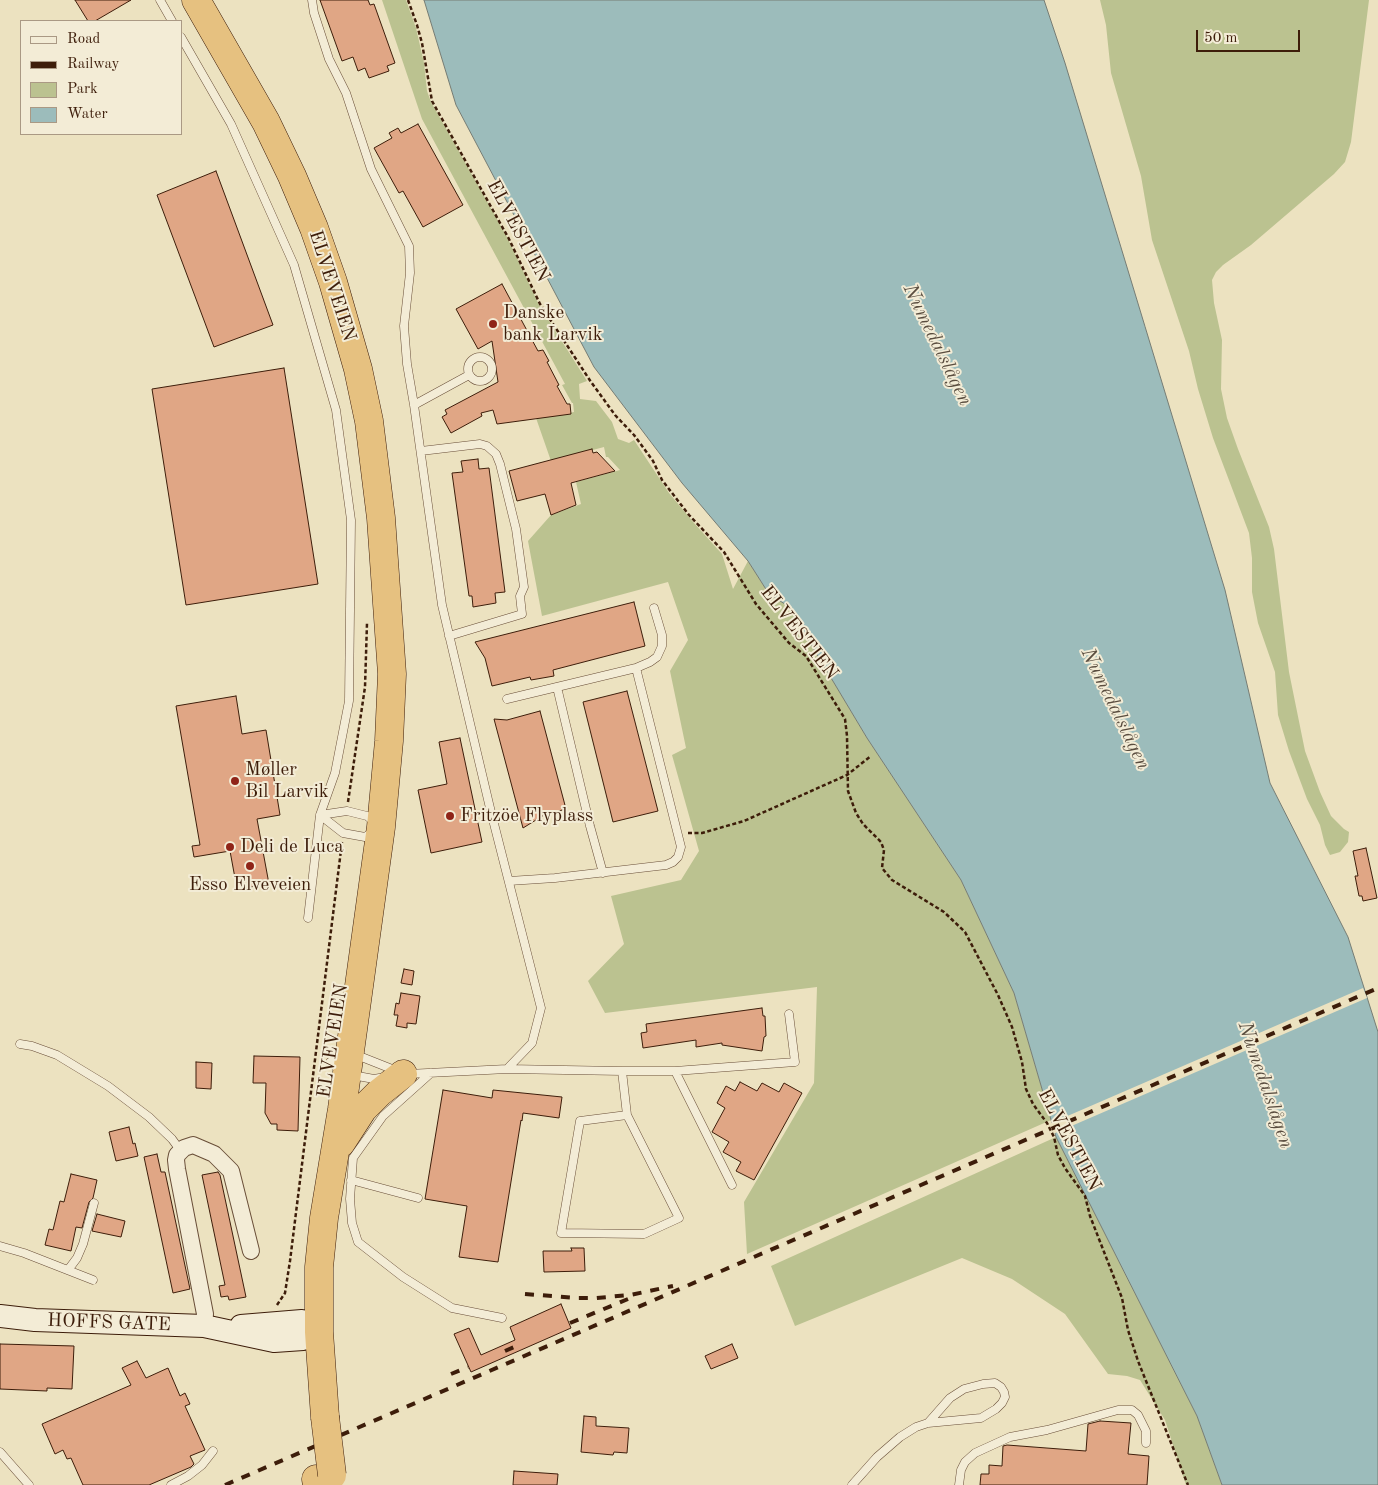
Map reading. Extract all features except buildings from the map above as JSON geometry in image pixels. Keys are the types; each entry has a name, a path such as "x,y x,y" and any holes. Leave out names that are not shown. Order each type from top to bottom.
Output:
{"highway":[{"name":"ELVEVEIEN","path":"196,0 266,122 314,228 333,282 358,369 369,422 381,518 377,606 392,674 389,741 361,825 335,1152 308,1331"},
{"name":"ELVEVEIEN","path":"325,1481 317,1421 302,1263 307,1214 342,1062"},
{"path":"335,1152 363,1109 379,1093 403,1074"}],"main road":[{"name":"HOFFS GATE","path":"0,1316 36,1320 308,1331"}],"street":[{"path":"211,1327 205,1314 177,1169 176,1160 180,1150 193,1145 214,1154 231,1171 251,1251"}],"lane":[{"path":"160,0 171,20"},
{"path":"312,0 314,13 329,59 346,94 371,169 409,246 410,273 404,326 407,364 442,606 541,1008 532,1043 507,1069"},
{"path":"182,39 231,124 294,265 336,410 351,520 349,701 334,773 320,815 308,918"},
{"path":"414,405 468,375"},
{"path":"421,451 480,444 487,446 496,454 500,464 516,529 524,587 520,596 522,614 449,636"},
{"path":"507,699 636,668 650,662 657,657 662,646 662,635 654,608"},
{"path":"509,881 666,866 678,857 681,847 679,834 636,668"},
{"path":"557,687 590,826 603,872"},
{"path":"320,815 361,825"},
{"path":"320,815 361,825"},
{"path":"342,1062 374,1079 403,1074 507,1069 675,1071 795,1062 789,1014"},
{"path":"20,1044 32,1046 57,1055 108,1086 150,1116 180,1150"},
{"path":"342,1062 403,1074"},
{"path":"622,1070 627,1115 679,1218 644,1234 561,1233 580,1121 627,1115"},
{"path":"675,1071 732,1185"},
{"path":"431,1073 383,1116 353,1158 350,1199 352,1223 358,1242 403,1277 452,1308 502,1318"},
{"path":"351,1180 418,1198"},
{"path":"68,1270 77,1258 83,1244 94,1203"},
{"path":"0,1246 24,1253 93,1280"},
{"path":"852,1485 877,1457 900,1437 916,1427 928,1423 981,1418 1002,1403 1005,1398 1004,1392 995,1383 964,1389 950,1398 928,1423"},
{"path":"959,1485 961,1470 965,1462 975,1453 1010,1437 1047,1430 1118,1410 1132,1410 1138,1415 1146,1431 1146,1443"},
{"path":"171,1485 188,1476 202,1465 213,1451"},
{"path":"0,1452 29,1485"}],"path":[{"name":"ELVESTIEN","path":"408,0 418,25 432,101 509,239 540,304 591,382 615,415 634,435 674,496 710,539 724,552 762,610 789,643 806,656 845,718 848,791 863,824 882,842 884,850 882,868 892,880 944,912 965,932 998,995 1012,1027 1022,1062 1026,1089 1033,1104 1048,1123 1054,1137 1058,1155 1065,1168 1085,1196 1090,1216 1122,1298 1128,1330 1143,1376 1188,1485"},
{"path":"274,1307 280,1302 285,1293 361,825 365,687 377,606"},
{"path":"679,834 702,833 744,821 847,775 871,756"}],"green space":[{"path":"382,0 406,0 416,28 424,63 427,91 431,102 507,237 539,305 587,381 579,384 580,399 596,401 612,422 618,439 629,443 634,440 669,493 722,554 733,589 748,561 769,594 788,606 867,738 961,880 1014,993 1051,1120 747,1254 744,1202 814,1083 817,987 605,1013 588,981 624,944 611,896 681,880 699,851 672,755 686,748 670,671 688,640 668,582 542,616 528,541 551,515 581,504 576,482 620,470 606,457 604,447 551,461 536,418 574,412 573,403 562,385 565,384 422,119"},
{"path":"1100,0 1369,0 1351,142 1345,162 1334,174 1251,245 1223,265 1216,272 1212,280 1214,303 1222,340 1221,389 1227,418 1269,527 1274,549 1289,672 1305,751 1331,816 1349,832 1348,842 1340,852 1330,855 1325,845 1320,825 1307,799 1289,751 1278,715 1275,672 1258,623 1252,592 1252,558 1249,533 1213,438 1189,351 1152,240 1141,176 1111,73 1106,25"},
{"path":"1056,1137 1197,1416 1222,1485 1186,1485 1165,1420 1140,1380 1127,1376 1108,1374 1065,1314 1012,1279 962,1258 795,1326 771,1266"}],"water":[{"name":"Numedalslågen","path":"424,0 1044,0 1065,63 1225,590 1270,783 1348,937 1378,1032 1378,1485 1222,1485 1197,1416 1056,1137 1014,993 961,880 867,738 788,606 769,594 748,561 682,483 594,367 456,105"}],"pier":[{"path":"1363,988 1367,998 1053,1134 1049,1124"}],"railway":[{"path":"225,1485 1378,988"},
{"path":"525,1294 596,1298 630,1295 673,1286"},
{"path":"570,1323 628,1299"},
{"path":"505,1351 519,1345"},
{"path":"451,1374 468,1367"}],"place":[{"name":"Danske bank Larvik","path":"493,324"},
{"name":"Møller Bil Larvik","path":"235,781"},
{"name":"Fritzöe Flyplass","path":"450,816"},
{"name":"Deli de Luca","path":"230,847"},
{"name":"Esso Elveveien","path":"250,866"}]}
